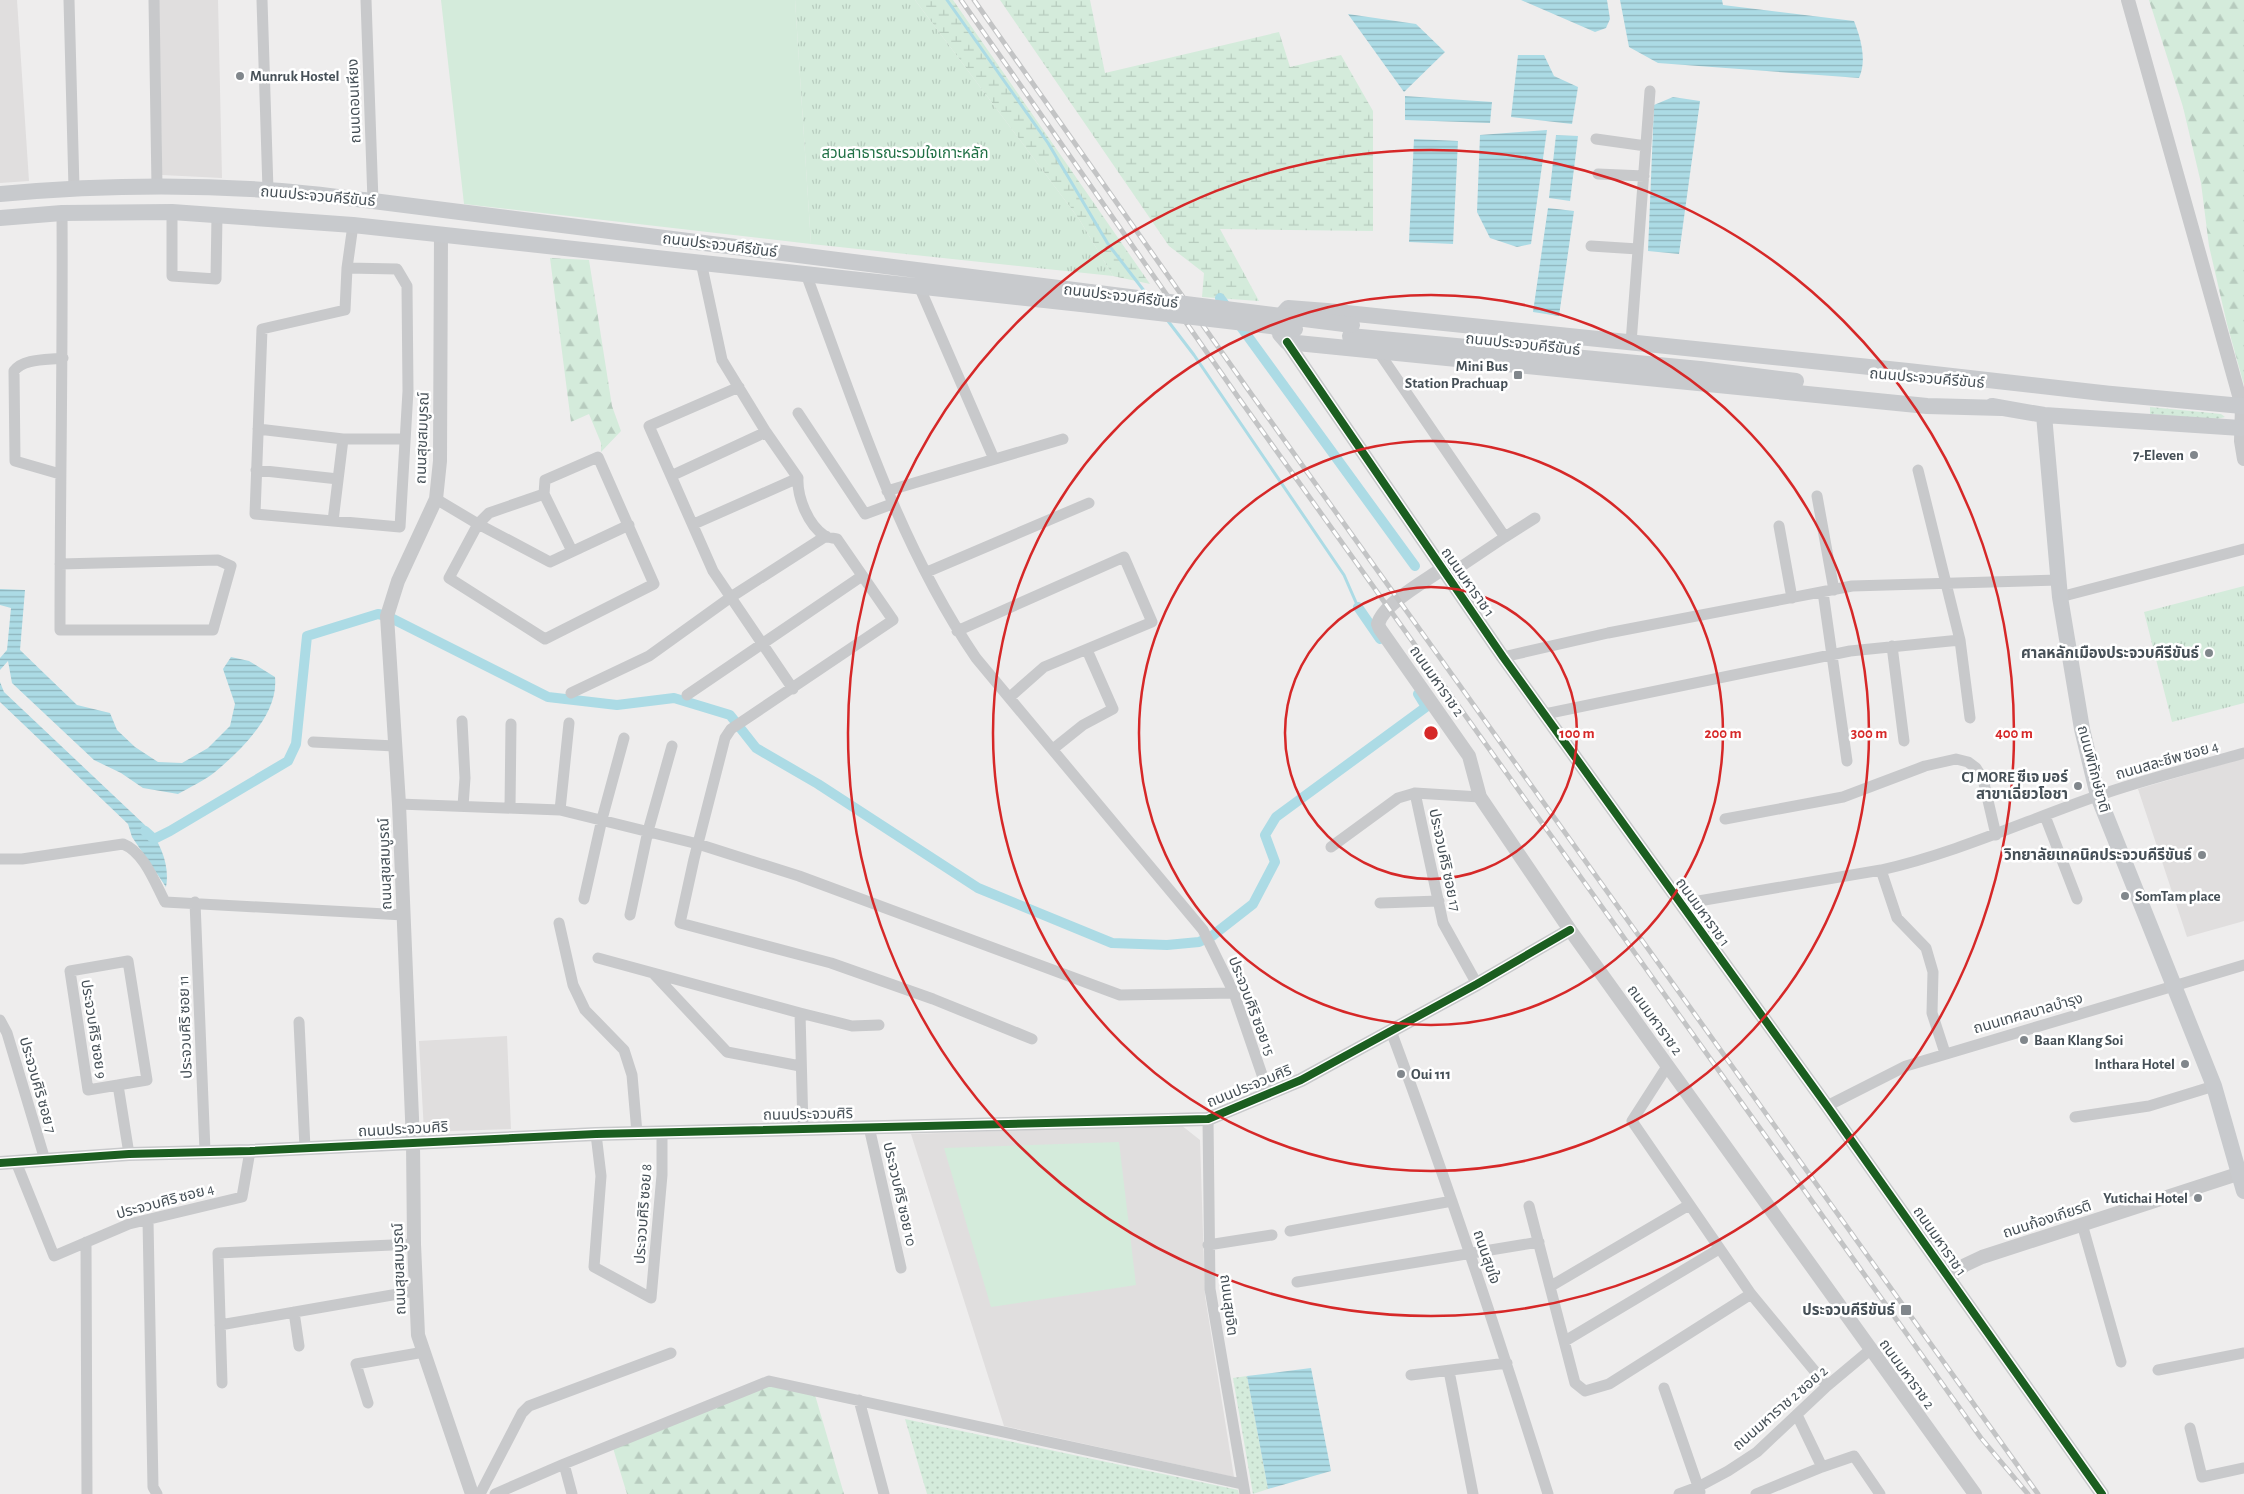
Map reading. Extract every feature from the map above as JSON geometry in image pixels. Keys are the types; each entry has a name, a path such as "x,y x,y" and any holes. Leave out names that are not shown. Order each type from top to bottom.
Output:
{"main road":[{"name":"ถนนประจวบคีรีขันธ์","path":"0,194 74,188 157,187 268,190 373,201 1090,298 1351,330 1700,369 2044,415 2242,428"},
{"name":"ถนนประจวบคีรีขันธ์","path":"0,218 62,213 172,212 217,214 442,234 919,286 1090,298"},
{"path":"2002,408 1927,406 1287,342 1280,334 1279,324 1280,317 1288,308 1453,323 2111,394"},
{"name":"ถนนประจวบคีรีขันธ์","path":"1351,330 1367,329 1693,360 2243,406"},
{"path":"2142,398 2143,422"},
{"name":"ถนนพิทักษ์ชาติ","path":"2044,415 2060,597 2082,729 2098,796 2214,1086 2242,1172 2244,1191"}],"street":[{"path":"69,0 74,188"},
{"path":"154,0 157,187"},
{"path":"262,0 268,190"},
{"name":"ถนนดอนเหียง","path":"366,0 373,201"},
{"path":"2128,0 2243,406 2244,459"},
{"path":"1631,343 1650,91"},
{"path":"1596,139 1646,146"},
{"path":"1598,174 1644,176"},
{"path":"172,212 172,276 216,279 217,214"},
{"path":"60,564 218,560 231,566 213,630 60,630 60,564 60,474 63,358 62,213"},
{"path":"347,268 396,269 407,286 408,391 400,527 255,514 262,330 345,310 347,268 353,225"},
{"name":"ถนนสุขสมบูรณ์","path":"442,234 440,461 436,499 398,581 387,616 404,915 418,1335 472,1494"},
{"path":"1591,246 1638,249"},
{"path":"700,262 722,360 766,432 798,478 797,490 810,519 826,536 837,539 893,620 732,729 725,738 680,923 832,963 933,999 1032,1039"},
{"name":"ประจวบศิริ ซอย 15","path":"806,274 892,504 957,631 976,658 1203,930 1234,993 1268,1095"},
{"path":"919,286 994,459"},
{"name":"ถนนมหาราช 1","path":"1287,342 1503,657 1827,1106 2102,1494"},
{"path":"1378,352 1505,537"},
{"path":"60,474 16,461 14,371 20,365 27,363 63,358"},
{"path":"739,387 649,426 694,524 713,571 792,689"},
{"path":"798,413 865,514 892,504"},
{"path":"258,429 343,439 404,439"},
{"path":"671,476 766,432"},
{"path":"887,491 1063,438"},
{"path":"333,521 343,439"},
{"path":"544,494 489,513 478,524 449,578 545,639 654,584 598,457 545,480 544,494 572,551"},
{"path":"256,470 338,479"},
{"path":"1918,470 1960,640 1970,718"},
{"path":"694,524 798,478"},
{"path":"1817,496 1828,591 1831,654 1847,761"},
{"path":"436,499 478,524 550,562 629,525"},
{"path":"927,572 1089,503"},
{"path":"1444,572 1535,518"},
{"path":"1780,526 1792,598"},
{"path":"571,693 650,656 731,597 826,536"},
{"path":"2060,597 2244,549"},
{"path":"957,631 1124,557 1152,622 1044,667 1010,697"},
{"name":"ถนนมหาราช 2","path":"1444,572 1408,593 1382,614 1378,624 1469,756 1480,796 1570,930 1975,1494"},
{"path":"687,695 862,576"},
{"path":"1503,657 1608,633 1852,586 2059,580"},
{"path":"1545,714 1831,654 1960,640"},
{"path":"1892,646 1904,741"},
{"path":"1053,749 1083,725 1113,709 1087,650"},
{"path":"462,721 465,778 463,806"},
{"path":"560,810 569,723"},
{"path":"510,808 511,724"},
{"path":"584,899 602,820 624,738"},
{"path":"313,742 395,746"},
{"path":"630,916 648,831 672,746"},
{"name":"ถนนสละชีพ ซอย 4","path":"1681,904 1908,864 1996,836 2098,796 2244,753"},
{"path":"1725,819 1843,797 1925,766 1956,760 1968,762 1976,768 1982,779 1996,836"},
{"path":"1331,847 1398,798 1416,794 1480,796"},
{"name":"ประจวบศิริ ซอย 17","path":"1416,794 1443,923 1477,984"},
{"path":"399,804 560,810 698,844 799,876 1120,995 1234,993"},
{"path":"2045,816 2077,899"},
{"path":"0,859 22,859 124,844 133,847 140,856 165,902 194,902 404,915"},
{"path":"1881,870 1897,918 1926,948 1933,972 1932,1013 1945,1053"},
{"path":"1380,904 1439,901"},
{"name":"ประจวบศิริ ซอย 11","path":"194,902 205,1151"},
{"path":"559,923 572,985 584,1010 624,1050 632,1075 637,1133"},
{"name":"ถนนประจวบศิริ","path":"0,1163 129,1154 250,1151 596,1134 1208,1119 1300,1080 1477,984 1570,930"},
{"path":"598,958 852,1026 879,1025"},
{"name":"ประจวบศิริ ซอย 9","path":"128,961 146,1080 118,1085 88,1090 70,970 128,961"},
{"name":"ถนนเทศลบาลบำรุง","path":"1827,1106 1906,1066 2244,965"},
{"path":"653,972 728,1052 800,1066"},
{"path":"800,1013 803,1128"},
{"name":"ประจวบศิริ ซอย 7","path":"0,1020 7,1033 44,1160"},
{"path":"299,1022 305,1148"},
{"name":"ถนนสุขใจ","path":"1391,1031 1437,1153 1507,1363 1548,1494"},
{"path":"1668,1066 1632,1121 1751,1294 1828,1386"},
{"name":"ประจวบศิริ ซอย 9","path":"118,1085 129,1154"},
{"path":"2075,1117 2149,1106 2214,1086"},
{"name":"ถนนสุขจิต","path":"1208,1119 1210,1289 1243,1489"},
{"name":"ประจวบศิริ ซอย 10","path":"869,1126 901,1268"},
{"name":"ประจวบศิริ ซอย 8","path":"596,1134 601,1176 594,1267 651,1298 662,1175 662,1132"},
{"name":"ประจวบศิริ ซอย 4","path":"16,1162 54,1256 129,1224 242,1197 250,1151"},
{"name":"ถนนก้องเกียรติ","path":"1949,1277 1965,1265 1982,1257 2242,1172"},
{"path":"1290,1231 1452,1201"},
{"path":"1529,1206 1575,1383 1585,1391 1609,1384 1751,1294"},
{"path":"1551,1286 1689,1206"},
{"path":"148,1220 153,1487 157,1494"},
{"path":"2082,1224 2121,1362"},
{"path":"1208,1245 1272,1235"},
{"path":"86,1242 87,1494"},
{"path":"1297,1282 1539,1242"},
{"path":"222,1383 218,1253 414,1244"},
{"path":"1565,1341 1719,1249"},
{"path":"220,1324 416,1290"},
{"path":"294,1312 300,1346"},
{"name":"ถนนมหาราช 2 ซอย 2","path":"1679,1494 1700,1490 1757,1452 1870,1350"},
{"path":"368,1403 356,1364 424,1352"},
{"path":"2158,1370 2244,1353"},
{"path":"480,1494 522,1413 530,1406 671,1354"},
{"path":"1411,1375 1507,1363"},
{"path":"1449,1370 1473,1494"},
{"path":"495,1494 769,1381 1243,1489"},
{"path":"1664,1388 1700,1490"},
{"path":"859,1400 884,1494"},
{"path":"1796,1415 1822,1467"},
{"path":"2190,1428 2202,1477 2244,1468"},
{"path":"1756,1494 1854,1456 1880,1494"},
{"path":"564,1464 572,1494"}],"shaded area":[{"path":"0,0 17,0 29,181 0,183"},
{"path":"159,0 218,0 222,178 162,175"},
{"name":"วิทยาลัยเทคนิคประจวบคีรีขันธ์","path":"2244,758 2244,921 2187,937 2138,789"},
{"path":"507,1036 511,1129 424,1132 419,1041"},
{"path":"1181,1125 1200,1140 1205,1296 1234,1477 1004,1426 911,1134"}],"green space":[{"path":"441,0 795,0 811,244 464,204"},
{"name":"สวนสาธารณะรวมใจเกาะหลัก","path":"795,0 915,0 1079,219 1113,276 811,244"},
{"path":"915,0 953,0 1150,284 1113,276 1079,219"},
{"path":"1000,0 1090,0 1105,73 1279,32 1290,67 1341,55 1373,111 1373,231 1220,229 1259,301 1202,297 1204,273 1169,246"},
{"path":"2149,0 2244,0 2244,385 2227,324 2209,246 2201,183 2183,107"},
{"path":"550,258 589,260 612,406 621,431 601,452 601,443 589,414 571,422"},
{"path":"2150,407 2221,414 2225,417 2213,420 2150,414"},
{"path":"2244,586 2244,703 2172,722 2144,612"},
{"path":"1119,1142 1136,1285 991,1307 944,1148"},
{"path":"1247,1376 1268,1489 1253,1494 1233,1378"},
{"path":"768,1386 815,1395 844,1494 627,1494 613,1448"},
{"path":"905,1419 1238,1490 1239,1494 927,1494"}],"water":[{"path":"1521,0 1607,0 1610,19 1606,28 1595,32"},
{"path":"1620,0 1722,0 1723,5 1854,21 1863,57 1859,78 1658,63 1629,47"},
{"path":"1348,14 1416,24 1445,52 1404,92"},
{"path":"1518,55 1544,55 1554,76 1578,87 1572,124 1511,117"},
{"path":"1405,96 1492,102 1490,123 1405,120"},
{"path":"1673,97 1700,101 1679,254 1648,251 1654,105"},
{"path":"1547,130 1531,244 1517,247 1490,238 1477,212 1480,135"},
{"path":"1556,135 1578,136 1570,201 1549,198"},
{"path":"1414,139 1458,141 1453,244 1409,242"},
{"path":"1548,208 1574,211 1559,316 1533,312"},
{"path":"0,589 25,590 20,650 77,705 110,713 117,730 135,747 158,762 182,763 208,748 230,726 235,704 223,669 231,657 249,661 275,677 275,691 265,718 236,753 206,778 178,794 143,788 121,773 94,760 12,683 8,661 0,670 0,658 7,650 11,608 0,605"},
{"path":"0,682 4,692 148,828 157,841 163,856 167,871 166,887 132,837 128,824 0,702"},
{"path":"1311,1368 1331,1471 1268,1489 1247,1376"}],"waterway":[{"path":"947,0 1048,143 1108,244 1145,292"},
{"path":"1220,298 1415,566"},
{"path":"1168,321 1194,355 1344,575 1358,607"},
{"path":"1358,607 1380,639"},
{"path":"145,831 154,839 288,761 296,744 307,636 378,614 387,616 548,697 617,705 674,698 730,715 756,748 818,784 978,888 1112,943 1167,945 1199,942 1212,936 1253,904 1275,862 1265,835 1276,817 1426,707 1418,694"}],"railway":[{"path":"961,0 1238,397 1981,1438 2028,1494"},
{"path":"974,0 1247,388 2038,1494"}],"cycle path":[{"path":"1287,342 1503,657 1827,1106 2102,1494"},
{"path":"0,1163 129,1154 250,1151 596,1134 1208,1119 1301,1080 1477,984 1570,930"}],"place":[{"name":"Munruk Hostel","path":"240,76"},
{"name":"Mini Bus Station Prachuap","path":"1518,375"},
{"name":"7-Eleven","path":"2194,455"},
{"name":"ศาลหลักเมืองประจวบคีรีขันธ์","path":"2209,653"},
{"name":"CJ MORE ซีเจ มอร์ สาขาเฉี่ยวโอชา","path":"2078,786"},
{"name":"วิทยาลัยเทคนิคประจวบคีรีขันธ์","path":"2202,855"},
{"name":"SomTam place","path":"2125,896"},
{"name":"Baan Klang Soi","path":"2024,1040"},
{"name":"Inthara Hotel","path":"2185,1064"},
{"name":"Oui 111","path":"1401,1074"},
{"name":"Yutichai Hotel","path":"2198,1198"},
{"name":"ประจวบคีรีขันธ์","path":"1906,1310"}]}
